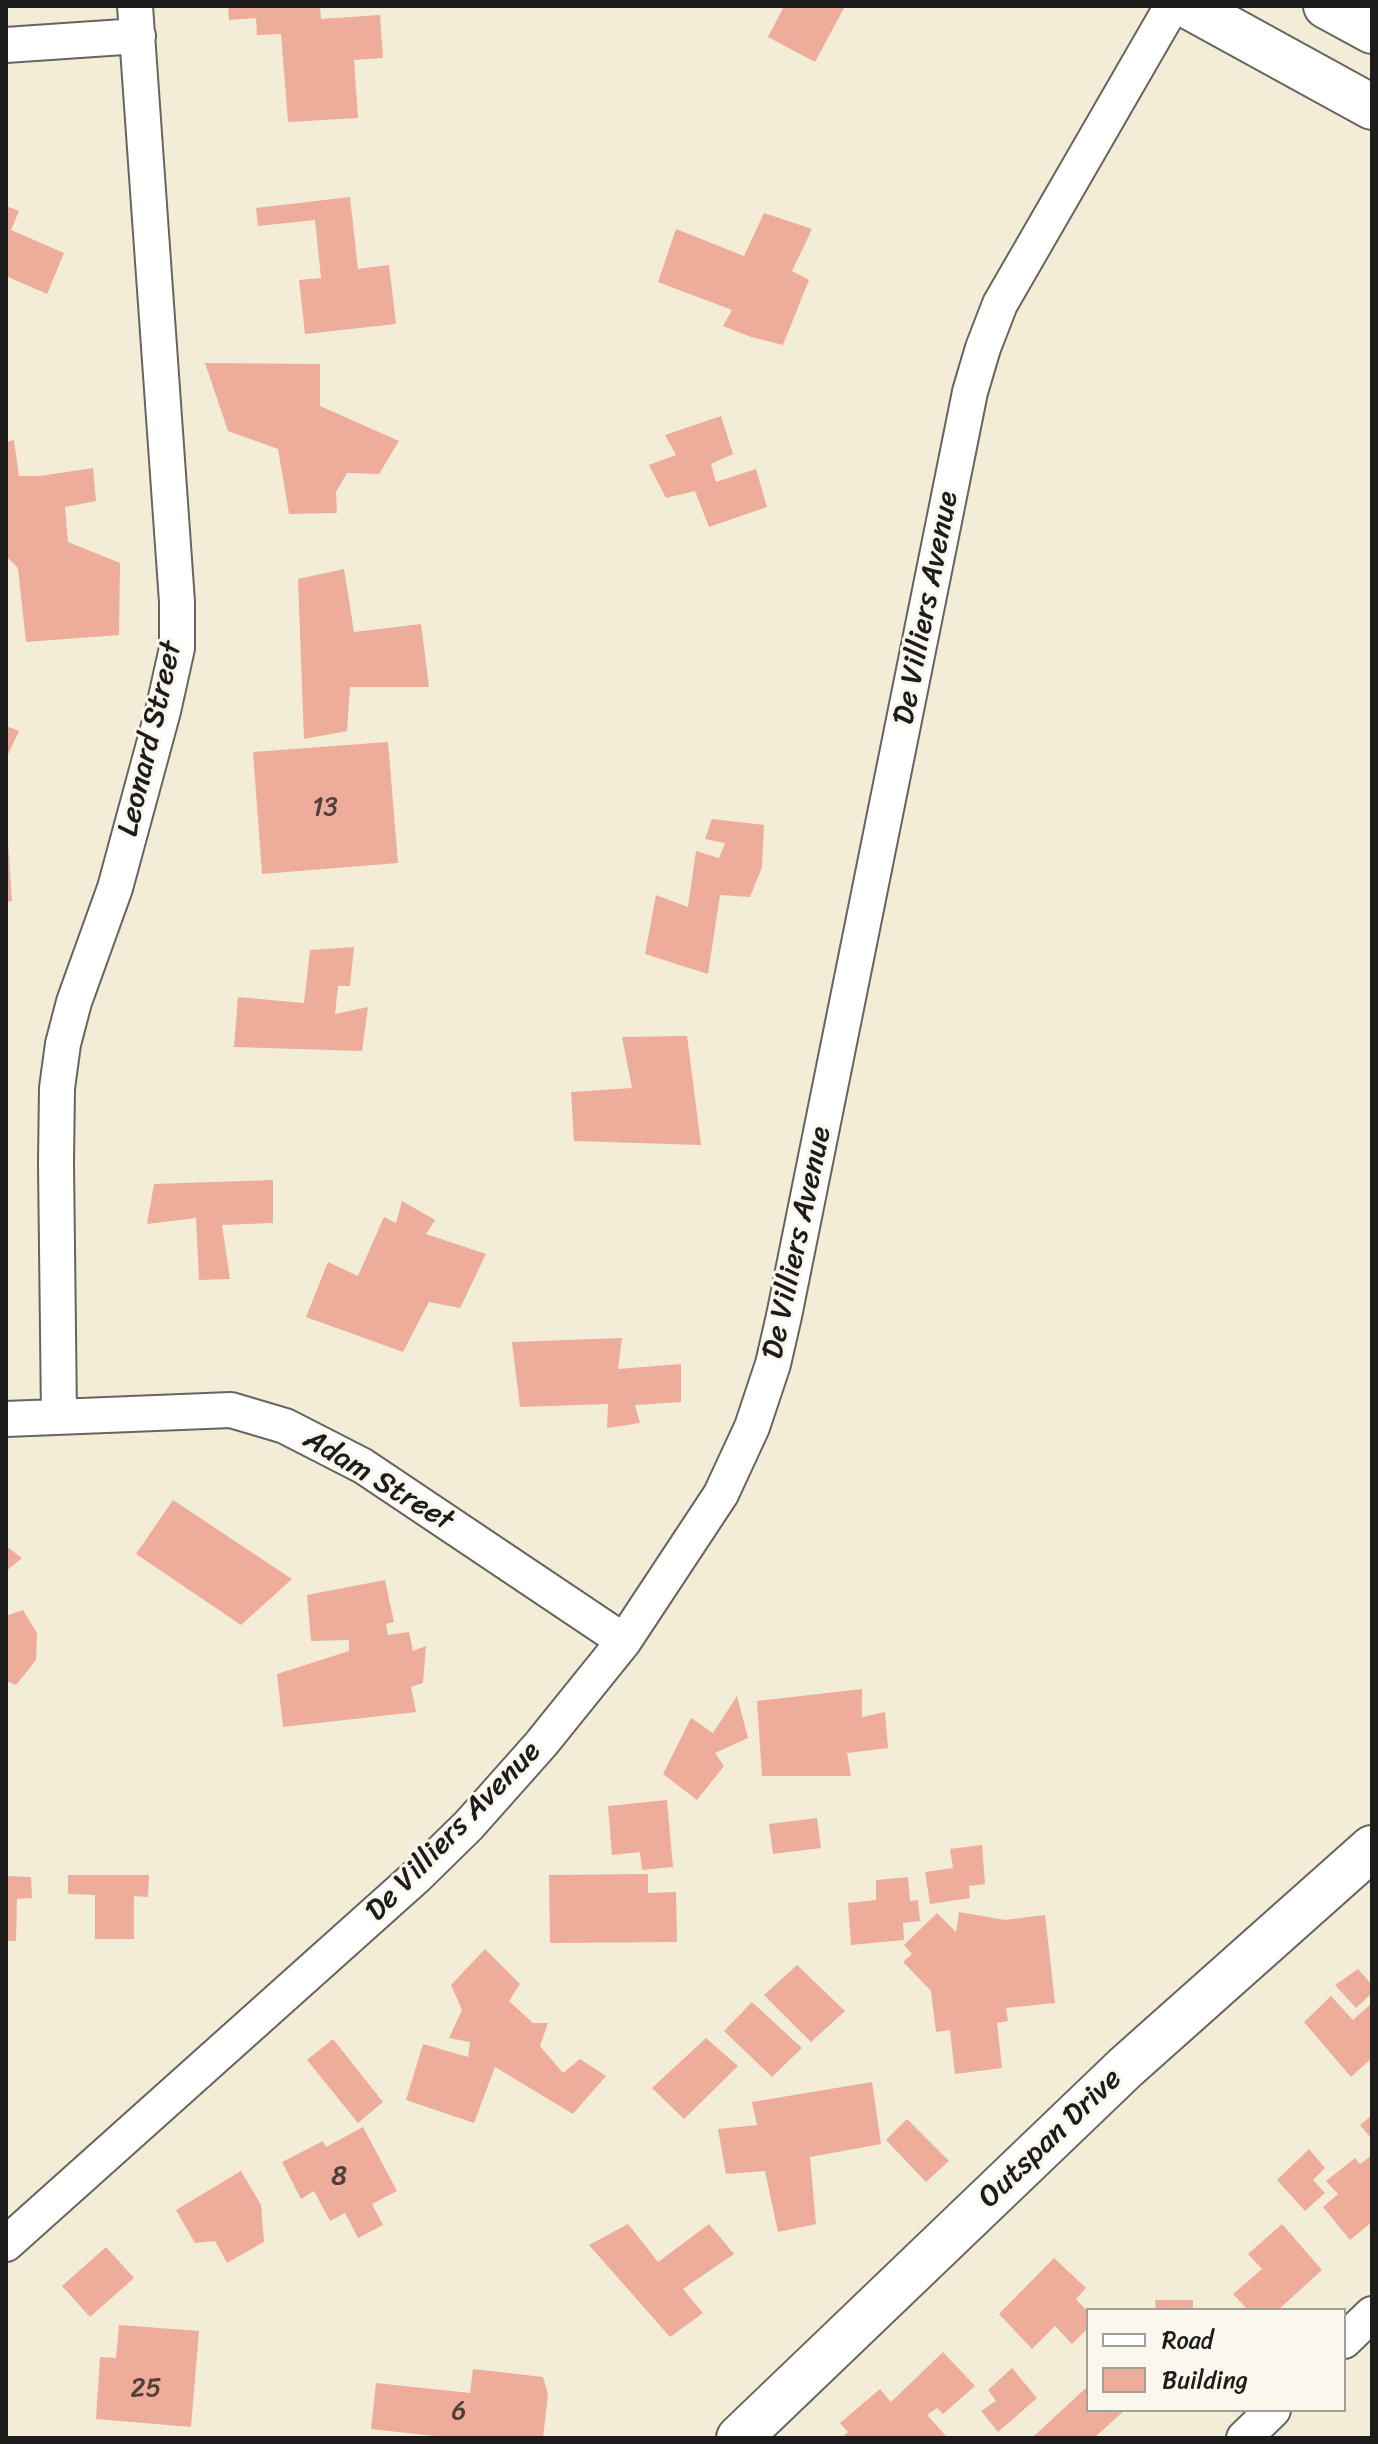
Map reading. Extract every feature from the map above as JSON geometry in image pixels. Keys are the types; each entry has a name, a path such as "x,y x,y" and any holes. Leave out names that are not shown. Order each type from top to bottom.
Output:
{"street":[{"name":"De Villiers Avenue","path":"6,2244 459,1836 541,1744 624,1641 721,1494 752,1427 773,1364 970,392 983,348 1000,304 1172,6"},
{"path":"1188,6 1372,107"},
{"path":"1326,6 1372,31"},
{"path":"6,45 137,21"},
{"name":"Leonard Street","path":"59,1416 57,1088 63,1044 74,1002 115,888 177,648 177,602 137,21"},
{"name":"Adam Street","path":"6,1419 231,1410 285,1426 363,1466 624,1641"},
{"name":"Outspan Drive","path":"739,2438 1126,2067 1372,1848"},
{"path":"1346,2339 1372,2314"},
{"path":"1244,2438 1271,2412"}],"building":[{"path":"228,6 320,6 321,19 380,15 383,58 354,60 358,118 288,122 281,34 257,35 256,18 229,20"},
{"path":"784,6 845,6 815,62 768,37"},
{"path":"350,197 358,269 389,265 396,324 305,334 299,280 321,278 315,220 258,226 256,208"},
{"path":"6,206 19,211 11,230 64,253 47,294 6,276"},
{"path":"764,213 812,229 792,271 809,280 783,345 723,326 732,310 658,282 676,229 744,256"},
{"path":"205,363 320,364 320,406 399,441 379,474 347,473 336,492 337,513 289,514 278,449 228,431"},
{"path":"721,416 733,454 711,464 716,482 756,469 767,507 709,527 695,491 666,498 649,465 676,455 665,435"},
{"path":"14,440 19,476 93,468 96,501 65,507 68,542 120,563 119,635 26,642 18,568 6,556 6,442"},
{"path":"344,569 354,632 421,624 429,687 350,687 347,731 304,739 298,579"},
{"path":"6,726 19,731 6,759"},
{"path":"388,742 398,863 262,874 253,752"},
{"path":"712,819 764,825 762,867 750,897 720,895 708,974 645,954 656,895 688,907 696,851 719,858 725,843 705,839"},
{"path":"6,842 12,901 6,902"},
{"path":"354,947 350,986 338,986 335,1014 368,1007 362,1051 234,1047 238,997 304,1003 310,950"},
{"path":"687,1036 701,1145 574,1141 571,1092 632,1088 622,1037"},
{"path":"273,1180 273,1223 222,1225 230,1279 199,1280 196,1218 147,1224 154,1184"},
{"path":"402,1201 435,1220 426,1234 486,1254 460,1308 429,1302 403,1352 306,1317 328,1262 358,1276 384,1217 396,1223"},
{"path":"622,1338 618,1369 681,1364 681,1402 635,1405 640,1423 607,1428 608,1404 520,1407 512,1342"},
{"path":"173,1500 292,1579 241,1625 136,1554"},
{"path":"6,1546 22,1558 6,1571"},
{"path":"385,1580 394,1622 386,1624 388,1635 409,1632 413,1651 426,1646 423,1683 411,1687 416,1712 283,1727 277,1674 349,1651 349,1640 311,1641 307,1595"},
{"path":"23,1610 37,1633 36,1660 16,1685 6,1681 6,1616"},
{"path":"862,1689 862,1717 885,1712 888,1748 847,1753 851,1776 762,1776 757,1701"},
{"path":"737,1696 748,1738 715,1753 724,1766 697,1800 663,1774 691,1718 713,1733"},
{"path":"667,1800 673,1867 642,1870 640,1852 612,1855 608,1806"},
{"path":"817,1818 821,1848 773,1854 769,1824"},
{"path":"982,1845 985,1884 969,1886 970,1898 930,1904 925,1872 953,1868 950,1849"},
{"path":"648,1874 648,1893 676,1892 677,1942 550,1943 549,1875"},
{"path":"68,1875 149,1875 148,1897 134,1896 134,1939 95,1939 95,1895 68,1894"},
{"path":"6,1876 31,1877 32,1898 17,1899 16,1941 6,1941"},
{"path":"908,1877 910,1901 918,1900 920,1921 903,1923 904,1940 851,1945 848,1903 876,1900 876,1880"},
{"path":"959,1912 1005,1920 1045,1915 1055,2003 1006,2008 1008,2021 997,2023 1002,2068 955,2074 950,2030 936,2032 931,1991 903,1962 912,1954 904,1945 937,1913 956,1932"},
{"path":"485,1949 520,1984 509,2001 533,2023 548,2023 540,2046 563,2073 580,2059 606,2076 573,2114 495,2067 474,2123 406,2100 423,2044 468,2057 470,2042 449,2038 462,2010 451,1985"},
{"path":"797,1965 845,2011 811,2042 764,1995"},
{"path":"1358,1969 1372,1985 1372,1993 1356,2008 1335,1985"},
{"path":"1331,1996 1353,2020 1372,2003 1372,2058 1351,2077 1304,2022"},
{"path":"752,2002 802,2048 772,2077 724,2031"},
{"path":"706,2038 738,2066 684,2119 652,2088"},
{"path":"333,2039 383,2102 358,2123 307,2060"},
{"path":"872,2082 881,2144 810,2157 816,2224 778,2232 765,2171 726,2174 718,2129 757,2125 752,2102"},
{"path":"1372,2115 1372,2139 1360,2125"},
{"path":"907,2119 949,2161 926,2182 886,2140"},
{"path":"363,2127 397,2191 372,2204 383,2225 358,2238 345,2213 330,2221 314,2191 301,2199 282,2162 323,2141 326,2147"},
{"path":"1309,2149 1325,2168 1313,2180 1325,2193 1305,2211 1277,2180"},
{"path":"1372,2155 1372,2222 1350,2240 1323,2207 1338,2194 1326,2181 1355,2158 1360,2164"},
{"path":"241,2171 261,2205 264,2242 227,2263 215,2241 195,2243 176,2210"},
{"path":"628,2224 658,2262 709,2224 734,2254 683,2289 703,2313 670,2337 589,2245"},
{"path":"1282,2224 1322,2270 1280,2308 1246,2308 1233,2294 1262,2269 1248,2254"},
{"path":"106,2247 134,2278 90,2317 62,2286"},
{"path":"1054,2258 1086,2288 1076,2299 1086,2310 1086,2330 1072,2344 1055,2326 1032,2349 999,2314"},
{"path":"1155,2300 1193,2300 1193,2308 1156,2308"},
{"path":"119,2325 199,2331 191,2427 96,2419 100,2357 116,2358"},
{"path":"943,2352 975,2386 943,2414 937,2408 927,2415 948,2438 841,2438 848,2432 840,2423 880,2389 891,2402"},
{"path":"1012,2368 1037,2398 998,2432 981,2411 996,2401 988,2390"},
{"path":"473,2369 543,2377 548,2394 543,2438 452,2438 371,2429 376,2383 470,2393"},
{"path":"1086,2388 1086,2412 1123,2412 1094,2438 1034,2436"}]}
